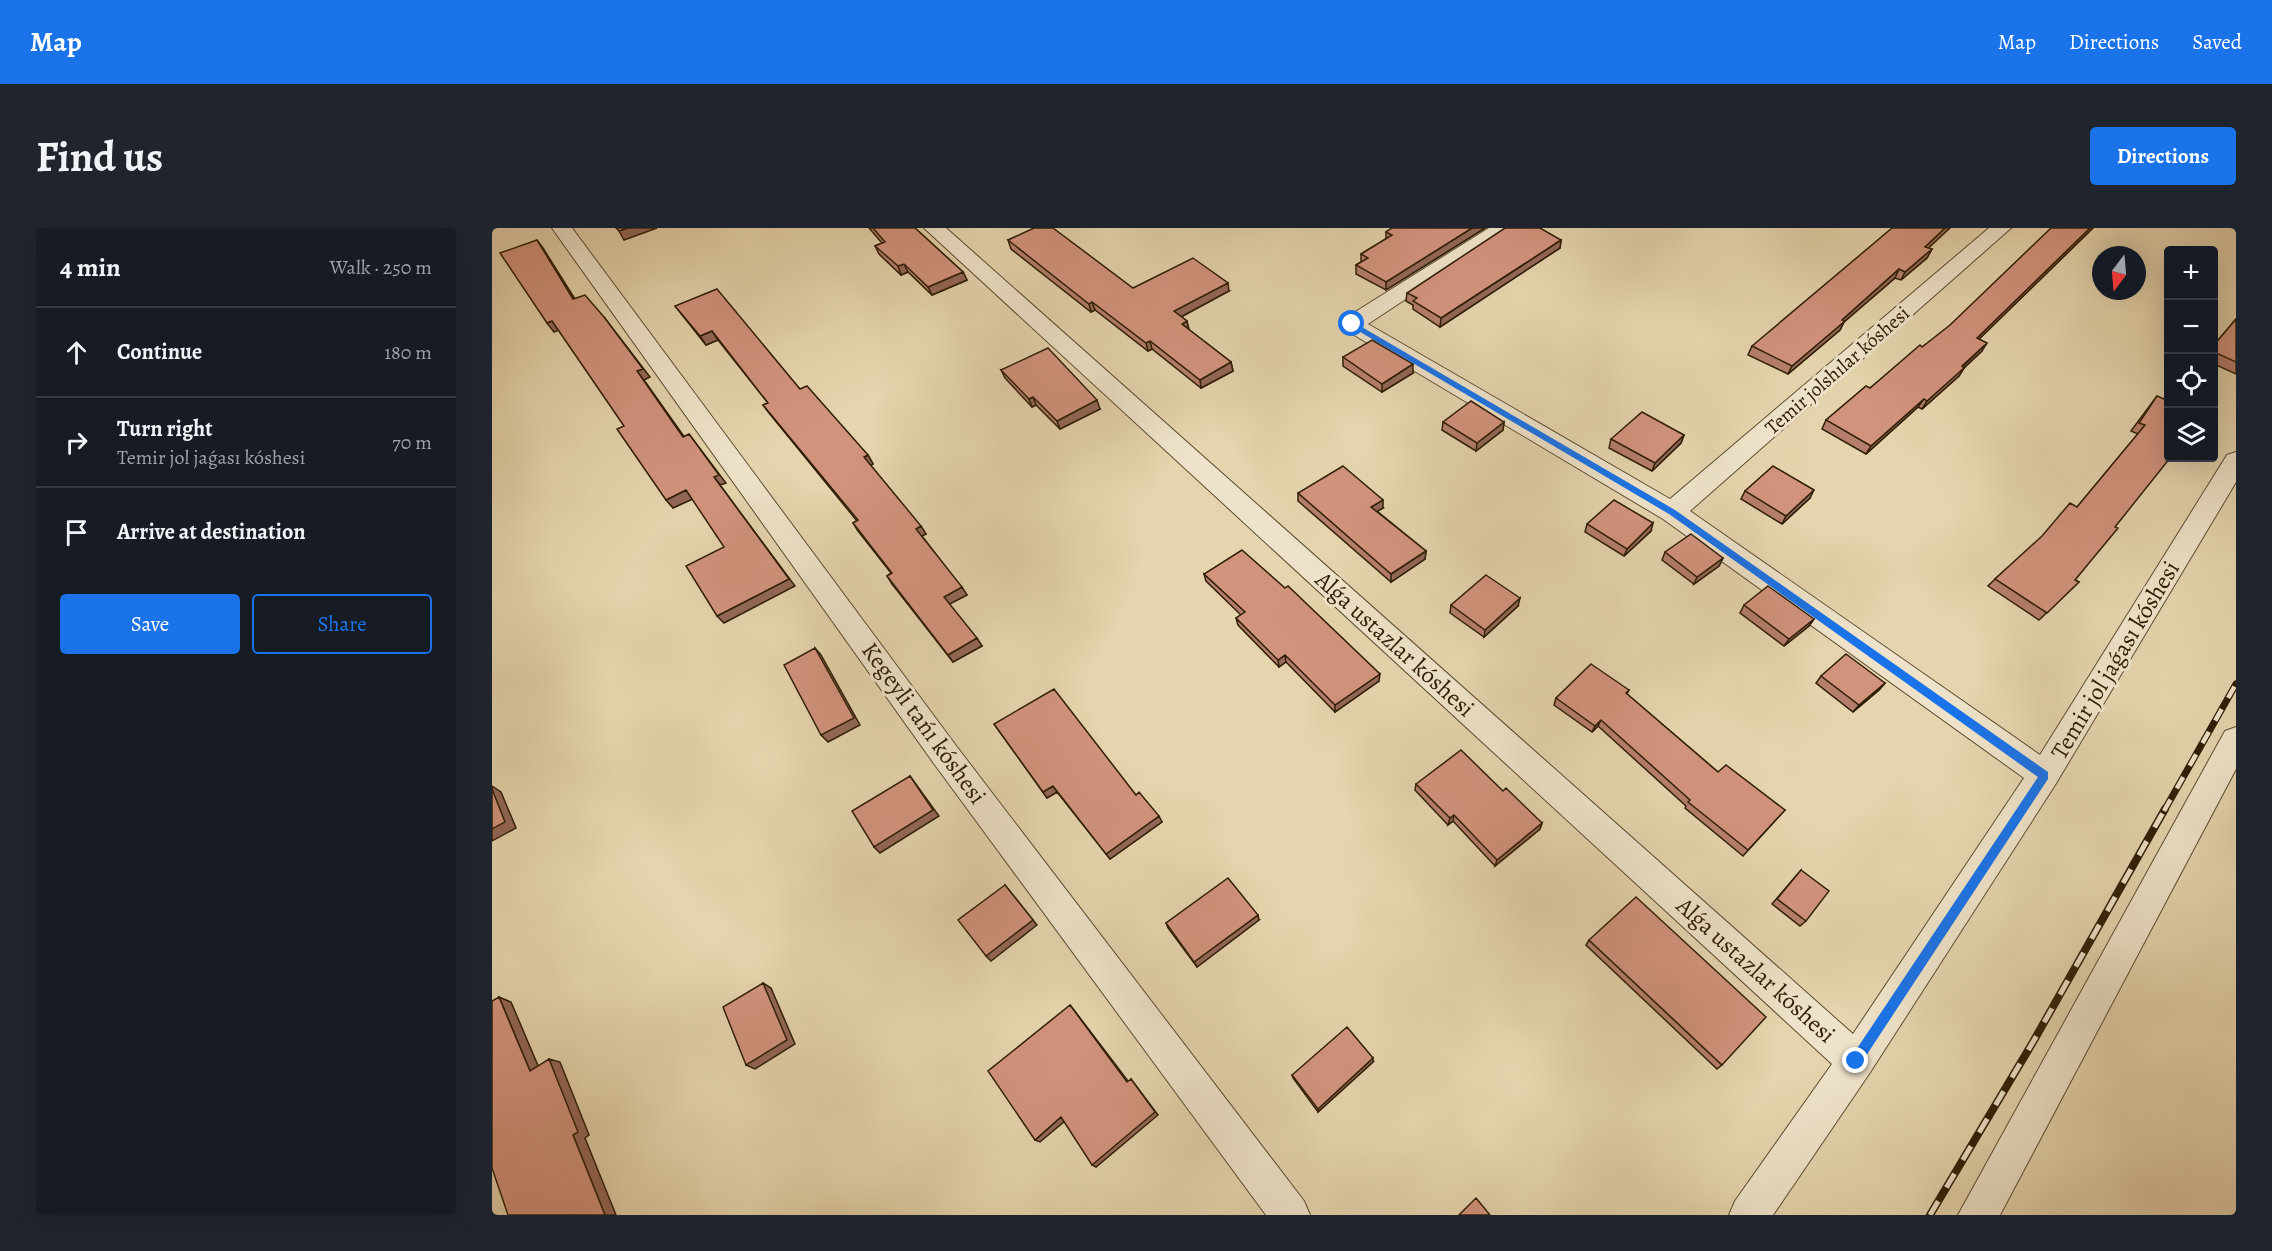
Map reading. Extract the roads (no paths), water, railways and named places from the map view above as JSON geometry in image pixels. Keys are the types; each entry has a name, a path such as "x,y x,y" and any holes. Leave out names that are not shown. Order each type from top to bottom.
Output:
{"street":[{"name":"Kegeyli tańı kóshesi","path":"562,228 946,756 1290,1215"},
{"name":"Alǵa ustazlar kóshesi","path":"934,228 1856,1061"},
{"path":"1503,228 1352,324 1672,512 2044,776"},
{"name":"Temir jolshılar kóshesi","path":"1672,512 2001,228"},
{"name":"Temir jol jaǵası kóshesi","path":"1749,1215 1856,1061 2044,776 2236,461"},
{"path":"1978,1215 2236,740"}],"railway":[{"path":"2164,811 2236,684"},
{"path":"1930,1215 2033,1042 2165,809"}]}
